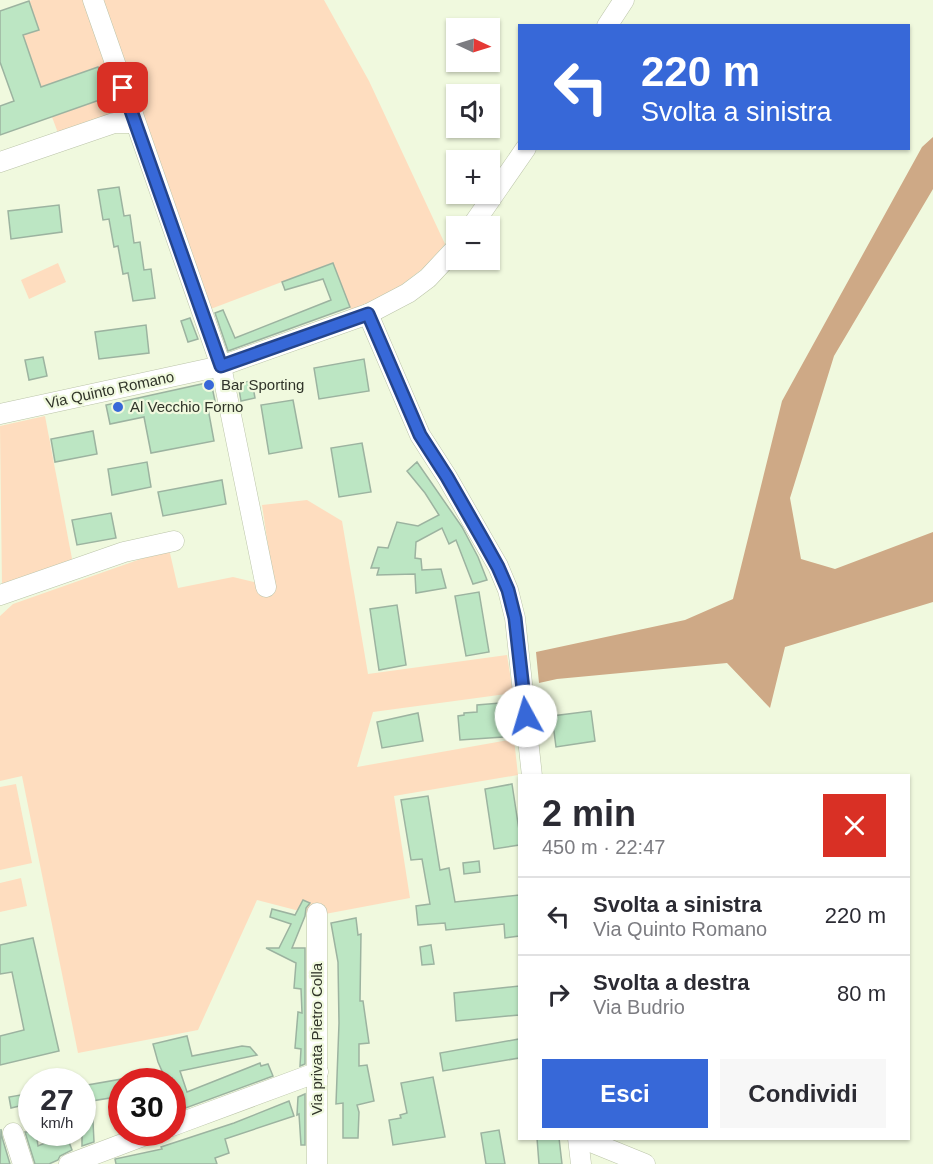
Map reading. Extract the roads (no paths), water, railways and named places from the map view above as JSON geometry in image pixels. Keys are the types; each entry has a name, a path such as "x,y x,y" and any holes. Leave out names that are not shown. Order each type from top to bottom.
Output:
{"street":[{"path":"93,0 221,366 266,586"},
{"path":"608,24 624,0"},
{"path":"0,162 114,123 135,123"},
{"path":"479,216 525,150"},
{"name":"Via Quinto Romano","path":"0,414 221,366 368,314 408,293 428,278 446,259"},
{"path":"368,314 420,435 483,540 508,590 515,618 532,774"},
{"path":"0,595 124,552 174,541"},
{"name":"Via privata Pietro Colla","path":"317,913 317,1164"},
{"path":"186,1121 318,1072"},
{"path":"13,1133 23,1164"},
{"path":"580,1140 580,1164"},
{"path":"585,1140 645,1164"},
{"path":"69,1164 117,1146"}],"place":[{"name":"Bar Sporting","path":"209,385"},
{"name":"Al Vecchio Forno","path":"118,407"}]}
